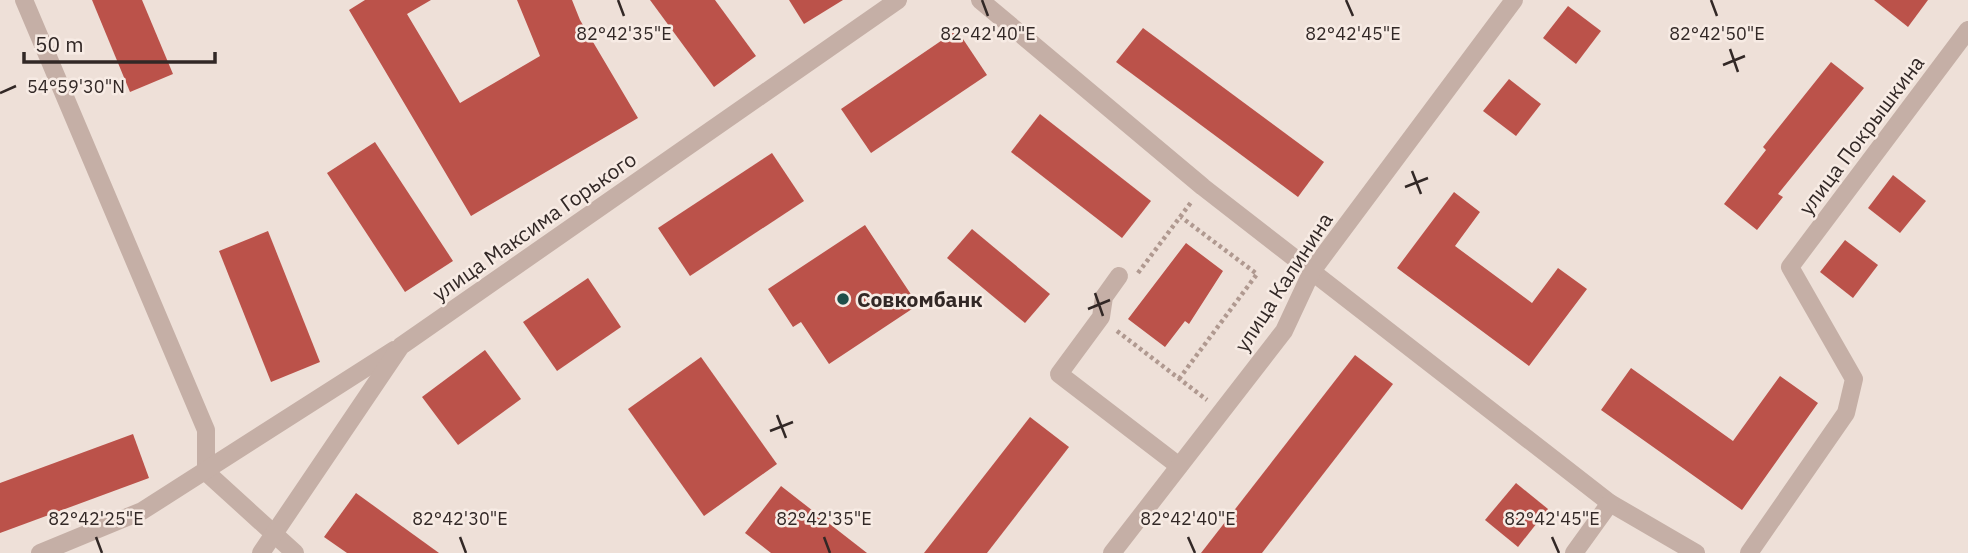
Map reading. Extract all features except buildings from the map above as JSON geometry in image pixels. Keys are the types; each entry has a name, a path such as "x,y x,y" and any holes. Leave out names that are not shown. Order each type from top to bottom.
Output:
{"street":[{"path":"24,0 206,430 206,472 274,537 295,553"},
{"name":"улица Максима Горького","path":"261,553 401,346 898,0"},
{"path":"980,0 1203,187 1610,503 1696,553"},
{"name":"улица Калинина","path":"1112,553 1284,331 1312,271 1514,0"},
{"name":"улица Покрышкина","path":"1749,553 1846,413 1854,379 1790,267 1968,30"},
{"path":"1127,276 1104,296 1101,317 1059,374 1179,466"},
{"path":"40,553 142,512 401,346"},
{"path":"1574,553 1610,503"}],"path":[{"path":"1127,276 1203,187"},
{"path":"1179,379 1257,274 1180,216"},
{"path":"1113,329 1222,411"}],"place":[{"name":"Совкомбанк","path":"843,299"}]}
